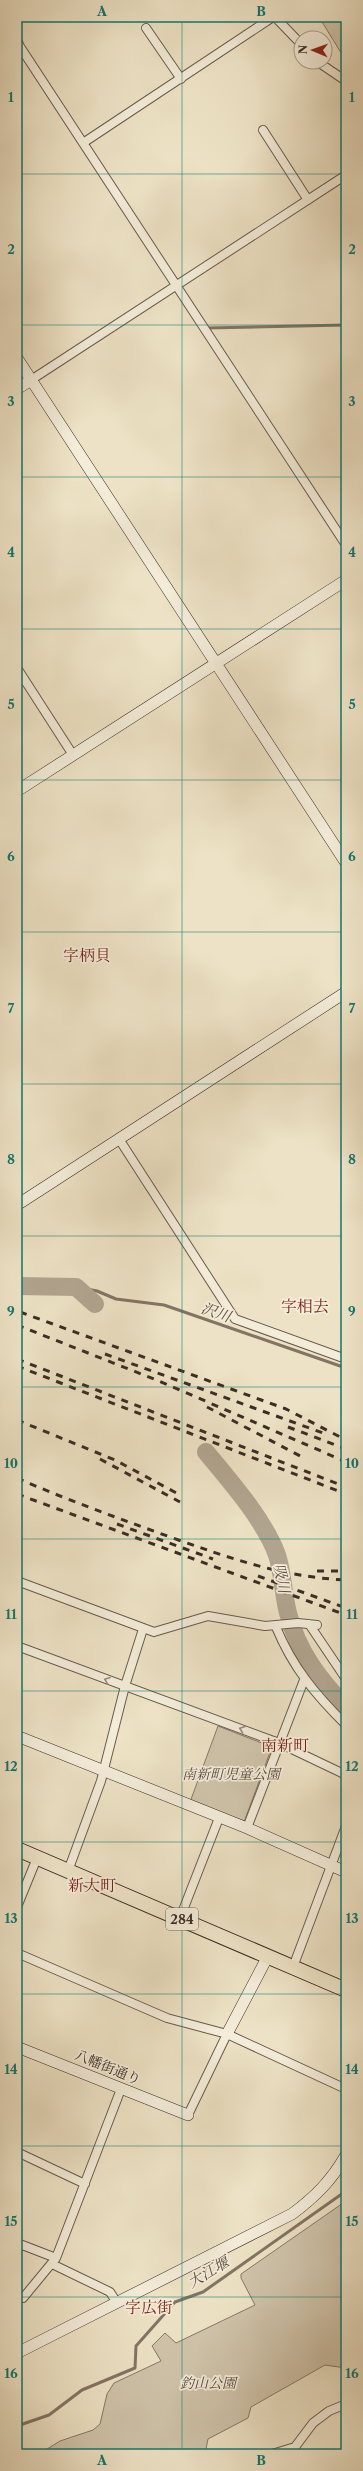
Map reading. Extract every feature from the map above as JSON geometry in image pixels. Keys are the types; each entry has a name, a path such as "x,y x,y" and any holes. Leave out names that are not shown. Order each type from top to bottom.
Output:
{"highway":[{"name":"284","path":"17,1849 346,1990"}],"street":[{"path":"83,143 274,17 293,36"},
{"path":"146,28 180,79"},
{"path":"17,42 175,286 346,545"},
{"path":"330,70 346,81"},
{"path":"263,130 308,200"},
{"path":"17,389 346,175"},
{"path":"17,358 346,863"},
{"path":"17,791 346,580"},
{"path":"17,668 72,755"},
{"path":"17,1205 346,992"},
{"path":"119,1139 235,1319 346,1359"},
{"path":"17,1581 154,1632 208,1616 279,1626 298,1623 313,1624 346,1679"},
{"path":"279,1626 286,1648 304,1680 346,1725"},
{"path":"68,1871 104,1771 125,1686 143,1629"},
{"path":"17,1646 279,1743 346,1775"},
{"path":"247,1828 304,1680"},
{"path":"17,1736 247,1828 346,1872"},
{"path":"180,1918 219,1818"},
{"path":"293,1967 346,1826"},
{"path":"17,1907 37,1858"},
{"path":"17,1953 167,2018 227,2034 346,2088"},
{"path":"188,2115 227,2034 268,1956"},
{"name":"八幡街通り","path":"17,2047 188,2115"},
{"path":"17,2296 23,2298 54,2261 86,2184 122,2089"},
{"path":"17,2152 86,2184"},
{"path":"17,2353 292,2214 315,2197 338,2170 346,2155"},
{"path":"17,2243 54,2261 110,2292 117,2303"},
{"path":"272,2454 295,2447 313,2423 329,2411 346,2404"}],"green space":[{"path":"319,17 346,17 346,58 343,56 333,40 333,30 327,30"},
{"name":"南新町児童公園","path":"218,1726 272,1747 244,1822 190,1802"},
{"name":"釣山公園","path":"346,2201 346,2368 325,2365 251,2407 248,2418 208,2439 205,2454 39,2454 60,2441 93,2430 100,2424 107,2394 114,2383 161,2361 152,2346 165,2333 176,2343 255,2305 241,2278 241,2274"}],"waterway":[{"path":"17,35 22,42"},
{"path":"206,328 346,325"},
{"name":"吸川","path":"17,1286 76,1287 95,1304"},
{"name":"沢川","path":"76,1287 97,1291 116,1299 164,1305 346,1368"},
{"name":"吸川","path":"206,1452 256,1515 264,1529 277,1555 281,1569 288,1613 297,1640 318,1675 346,1708"},
{"name":"大江堰","path":"17,2426 49,2415 82,2390 135,2368 136,2346 175,2302 203,2292 346,2191"}],"railway":[{"path":"20,1312 286,1409 346,1440"},
{"path":"17,1325 159,1381 344,1461"},
{"path":"105,1354 323,1433"},
{"path":"17,1359 346,1487"},
{"path":"17,1366 346,1494"},
{"path":"207,1407 306,1459"},
{"path":"17,1420 115,1460 182,1496"},
{"path":"288,1427 346,1449"},
{"path":"100,1459 180,1502"},
{"path":"17,1478 112,1516 235,1559 278,1571 346,1580"},
{"path":"17,1494 346,1615"},
{"path":"117,1524 213,1559"},
{"path":"317,1571 346,1571"},
{"path":"258,1576 346,1608"}],"district":[{"name":"字柄貝","path":"87,955"},
{"name":"字相去","path":"305,1306"},
{"name":"南新町","path":"285,1745"},
{"name":"新大町","path":"92,1885"},
{"name":"字広街","path":"149,2307"}]}
